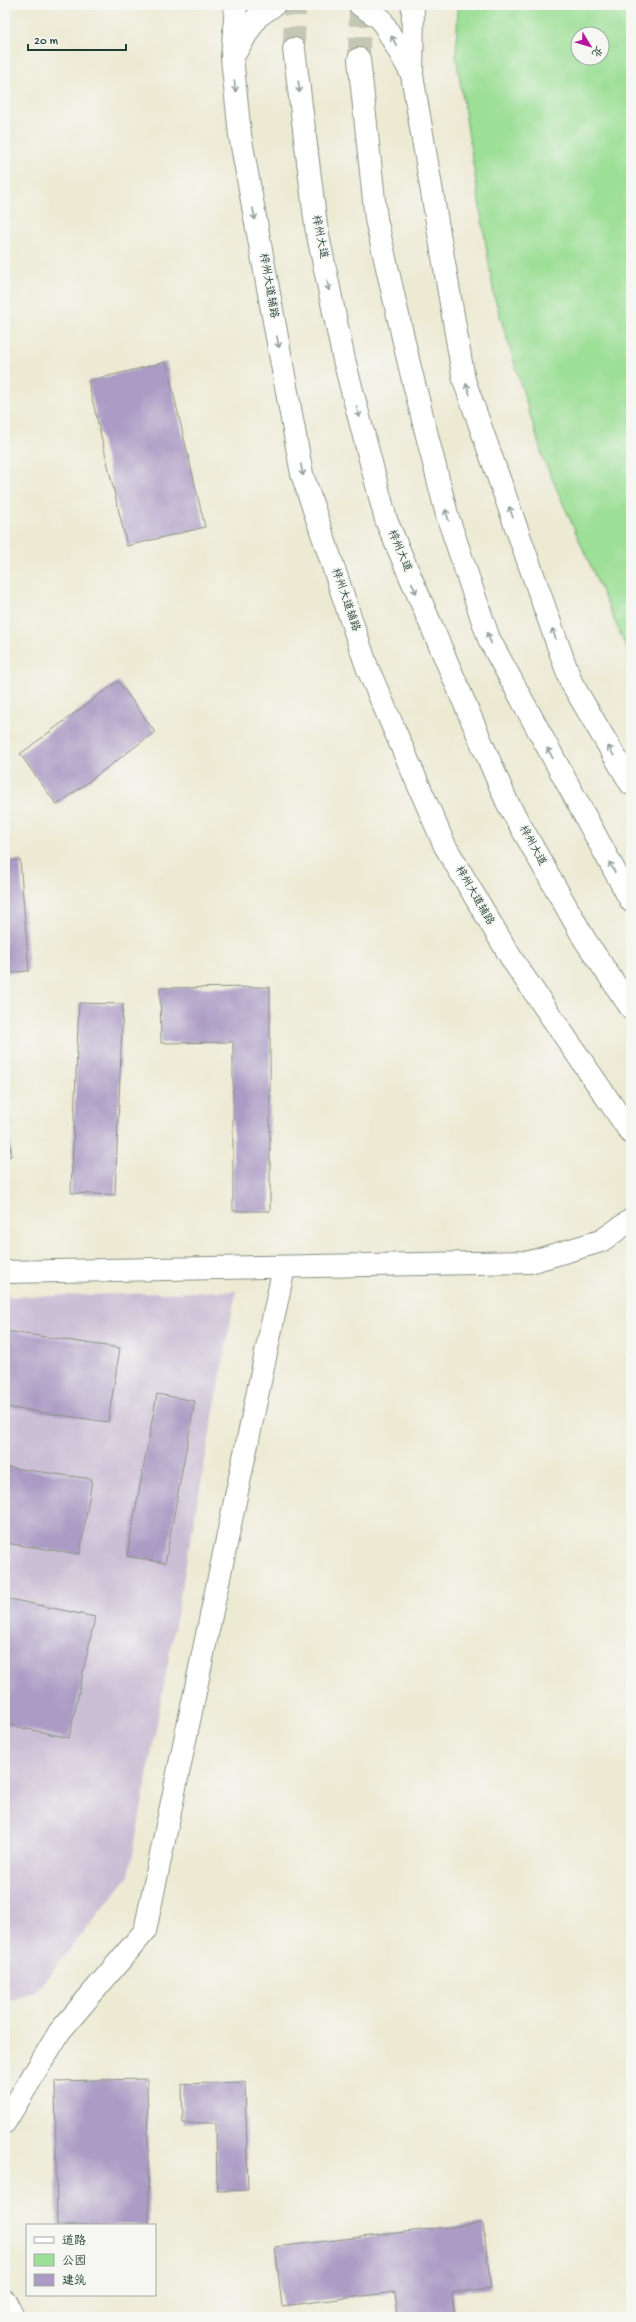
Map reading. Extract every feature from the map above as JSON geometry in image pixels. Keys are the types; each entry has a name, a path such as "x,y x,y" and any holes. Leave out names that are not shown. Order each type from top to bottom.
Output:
{"main road":[{"name":"梓州大道辅路","path":"236,5 232,58 240,136 302,474 367,667 445,846 512,961 631,1133"},
{"path":"232,58 257,17 274,5"},
{"path":"360,5 382,19 412,75"},
{"path":"413,5 412,75 464,380 571,682 631,784"},
{"name":"梓州大道","path":"294,48 316,226 344,360 386,520 507,802 585,940 631,1008"},
{"path":"359,59 376,219 410,368 447,515 489,639 631,901"},
{"path":"5,1272 530,1262 601,1241 631,1220"},
{"path":"5,2122 60,2031 145,1931 284,1267"},
{"path":"5,2302 13,2317"}],"shaded area":[{"path":"236,1291 129,1876 35,1992 5,2002 5,1297"}],"green space":[{"path":"458,5 631,5 631,658 543,458 494,296 456,56"}],"building":[{"path":"166,362 205,527 127,546 88,381"},
{"path":"118,681 155,732 57,805 20,754"},
{"path":"20,860 29,971 5,973 5,861"},
{"path":"270,987 270,1211 233,1211 233,1042 161,1043 160,988"},
{"path":"79,1003 123,1004 115,1195 71,1193"},
{"path":"5,1047 11,1156 5,1157"},
{"path":"5,1331 120,1348 108,1422 5,1407"},
{"path":"157,1394 195,1401 165,1563 127,1556"},
{"path":"5,1467 92,1479 80,1554 5,1543"},
{"path":"5,1598 95,1617 69,1738 5,1724"},
{"path":"147,2079 149,2224 57,2224 55,2081"},
{"path":"245,2082 248,2190 217,2191 216,2123 183,2123 182,2084"},
{"path":"483,2223 491,2288 452,2293 455,2317 398,2317 395,2292 282,2306 275,2247"}],"tunnel":[{"path":"294,49 295,5"},
{"path":"359,59 360,5"}]}
